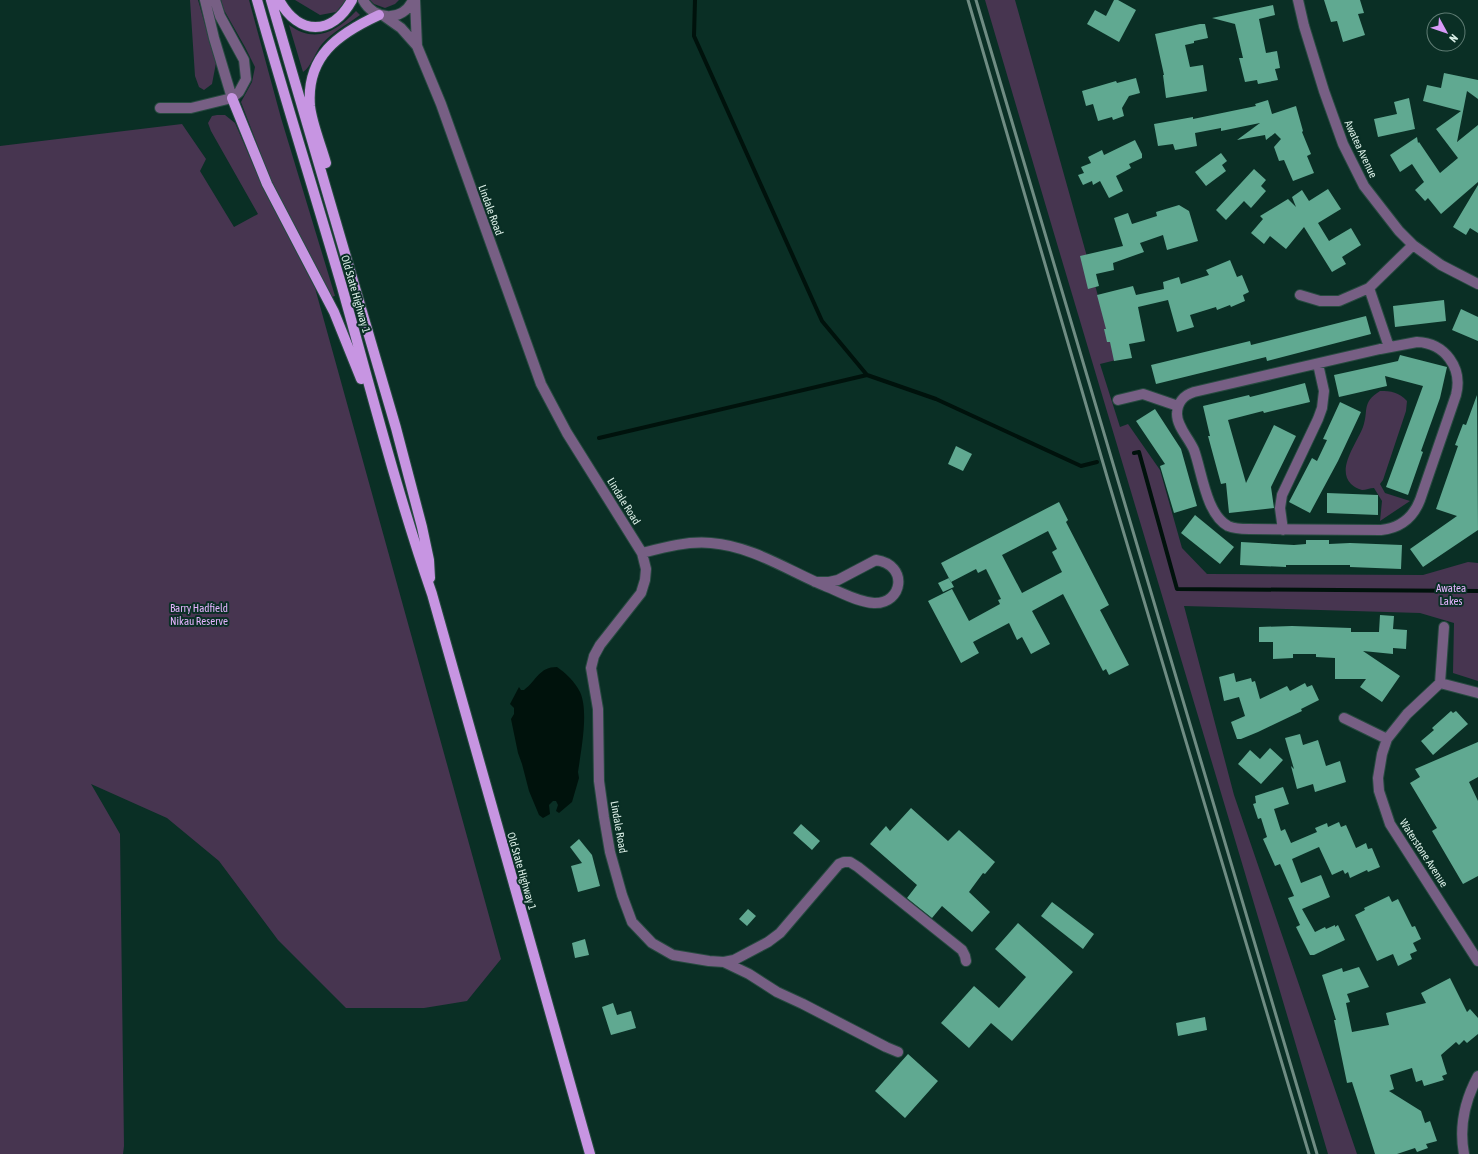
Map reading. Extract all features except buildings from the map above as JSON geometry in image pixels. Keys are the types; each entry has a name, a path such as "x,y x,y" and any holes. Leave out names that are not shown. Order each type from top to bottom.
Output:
{"main road":[{"name":"Old State Highway 1","path":"257,0 341,286 411,536 432,594 590,1154"},
{"name":"Old State Highway 1","path":"271,0 387,397 422,527 429,560 432,594"},
{"path":"280,0 284,9 292,18 306,26 316,27 328,25 337,20 352,0"},
{"path":"381,16 346,33 325,50 313,73 310,93 310,107 378,349 387,397"},
{"path":"232,98 267,184 334,312 380,428"}],"street":[{"path":"205,0 214,38 232,98"},
{"path":"160,108 191,108 232,98 239,92 246,79 244,60 220,16 215,0"},
{"path":"364,0 372,11 402,28 417,46"},
{"path":"381,16 395,16 405,11 414,0"},
{"name":"Lindale Road","path":"414,0 417,46 441,104 541,384 567,433 642,554 646,569 641,593 600,645 594,656 591,668 598,709 599,781 610,852 622,896 632,922 652,943 673,955 692,959 724,962"},
{"name":"Awatea Avenue","path":"1298,0 1304,26 1343,144 1364,186 1413,245 1441,265 1478,284"},
{"path":"1300,296 1320,301 1340,301 1369,288 1413,245"},
{"path":"1369,288 1389,347"},
{"path":"1416,342 1433,345 1450,358 1457,374 1458,384 1456,395 1416,508 1401,524 1385,530 1238,529 1228,526 1217,516 1210,502 1194,450 1177,419 1178,406 1183,398 1194,392 1318,364 1416,342"},
{"path":"1283,530 1280,508 1282,495 1324,403 1323,385 1318,364"},
{"path":"1118,400 1143,394 1178,406"},
{"path":"642,554 681,544 712,543 748,551 815,582 864,601 875,603 884,601 893,595 898,590 900,581 896,572 891,567 882,561 876,560 838,580 829,582 815,582"},
{"path":"1444,627 1440,683 1478,693"},
{"name":"Waterstone Avenue","path":"1440,683 1407,714 1387,739 1382,754 1378,778 1379,791 1390,824 1478,961"},
{"path":"1344,718 1387,739"},
{"path":"724,962 734,960 777,936 790,923 838,864 848,862 852,863 868,875 962,950 966,961"},
{"path":"724,962 749,974 777,992 894,1052 898,1052"},
{"path":"1464,1154 1462,1129 1465,1107 1478,1076"}],"green space":[{"path":"190,0 198,0 216,63 212,84 204,90 199,87 195,76"},
{"path":"221,0 249,0 281,118 335,296 331,297 270,178 241,102 252,82 255,67 224,10"},
{"path":"295,0 346,0 336,12 320,15"},
{"path":"370,0 399,0 395,4 385,8 374,4"},
{"name":"Awatea Lakes","path":"985,0 1015,0 1116,360 1100,364 1120,427 1128,424 1160,470 1182,548 1207,574 1423,575 1468,562 1478,563 1478,681 1453,673 1454,623 1420,613 1184,606 1234,795 1357,1154 1328,1154"},
{"path":"356,11 360,15 326,40 309,66 303,72 289,25 308,34 325,33 341,25"},
{"name":"Barry Hadfield Nikau Reserve","path":"225,115 235,123 264,190 315,288 501,959 467,1001 424,1008 346,1008 278,940 219,861 167,818 91,784 120,834 123,1154 0,1154 0,146 182,124 206,159 200,171 234,227 258,214 211,131 208,123 212,116"},
{"path":"1380,391 1395,393 1407,401 1406,411 1383,480 1380,484 1385,493 1410,501 1380,521 1382,501 1374,488 1362,490 1355,487 1347,478 1346,471 1349,456 1365,421 1368,403 1374,395"}],"shaded area":[{"path":"557,667 570,678 580,692 583,700 584,731 578,772 579,778 572,802 559,813 556,811 558,805 556,801 553,801 549,805 550,814 543,818 539,815 529,791 518,753 511,719 514,714 514,708 510,704 519,687 521,690 524,690 546,669"}],"waterway":[{"path":"695,0 694,36 822,321 867,375 936,399 1081,466 1097,462"},
{"path":"599,438 867,375"},
{"path":"1134,453 1139,452 1177,589 1478,591"}],"railway":[{"path":"968,0 1108,480 1309,1154"},
{"path":"976,0 1317,1154"}]}
